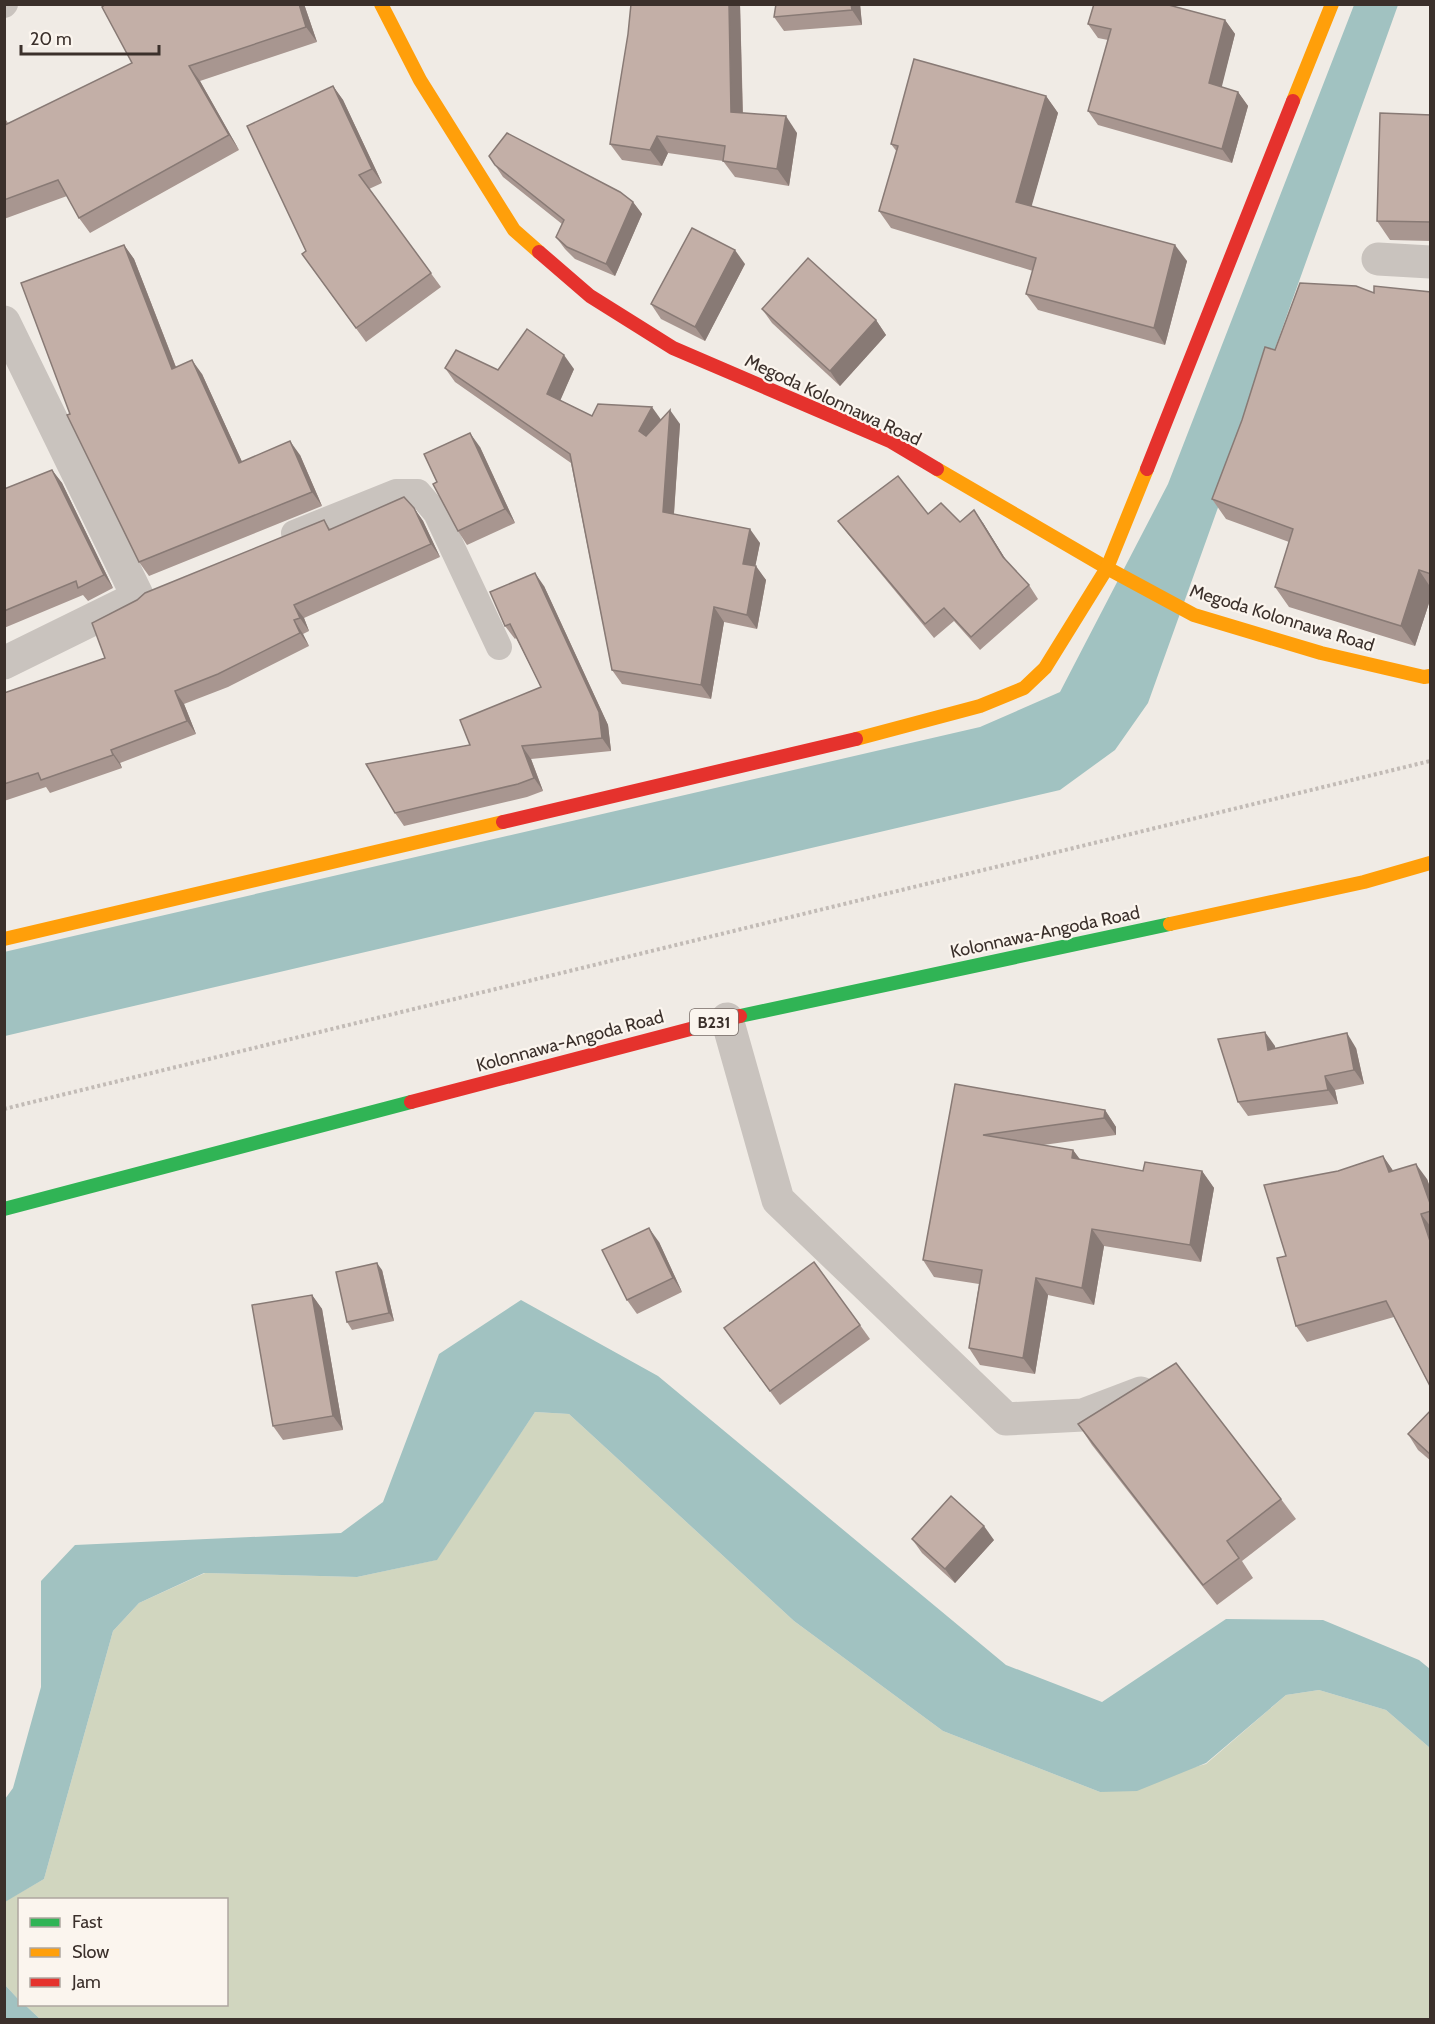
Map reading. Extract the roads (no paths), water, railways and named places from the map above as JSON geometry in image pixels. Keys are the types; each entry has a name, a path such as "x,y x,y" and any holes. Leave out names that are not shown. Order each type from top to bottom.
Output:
{"street":[{"name":"Megoda Kolonnawa Road","path":"381,4 420,80 514,230 591,296 673,348 890,441 1107,568 1194,615 1321,653 1424,677 1431,676"},
{"path":"4,939 833,745 980,706 1024,688 1045,668 1107,568 1332,4"},
{"path":"1378,259 1431,262"},
{"path":"4,322 149,592 4,663"},
{"name":"Kolonnawa-Angoda Road","path":"4,1209 727,1019 1364,882 1431,863"},
{"path":"727,1019 778,1200 1006,1419 1083,1415 1142,1393"}],"lane":[{"path":"267,544 396,492 418,492 436,513 499,647"}],"water":[{"path":"1354,5 1398,5 1148,703 1115,750 1060,790 5,1036 4,952 980,727 1060,692 1168,484"},
{"path":"521,1300 658,1376 1006,1665 1102,1702 1226,1619 1323,1620 1419,1660 1430,1669 1430,1748 1386,1710 1319,1690 1286,1695 1206,1763 1137,1791 1100,1792 943,1731 794,1621 569,1414 535,1412 437,1560 357,1577 204,1573 139,1603 113,1631 44,1879 5,1902 5,1799 13,1788 41,1687 41,1581 75,1545 341,1533 383,1502 439,1354"},
{"path":"5,1985 18,1999 18,2006 26,2006 40,2019 5,2019"}]}
